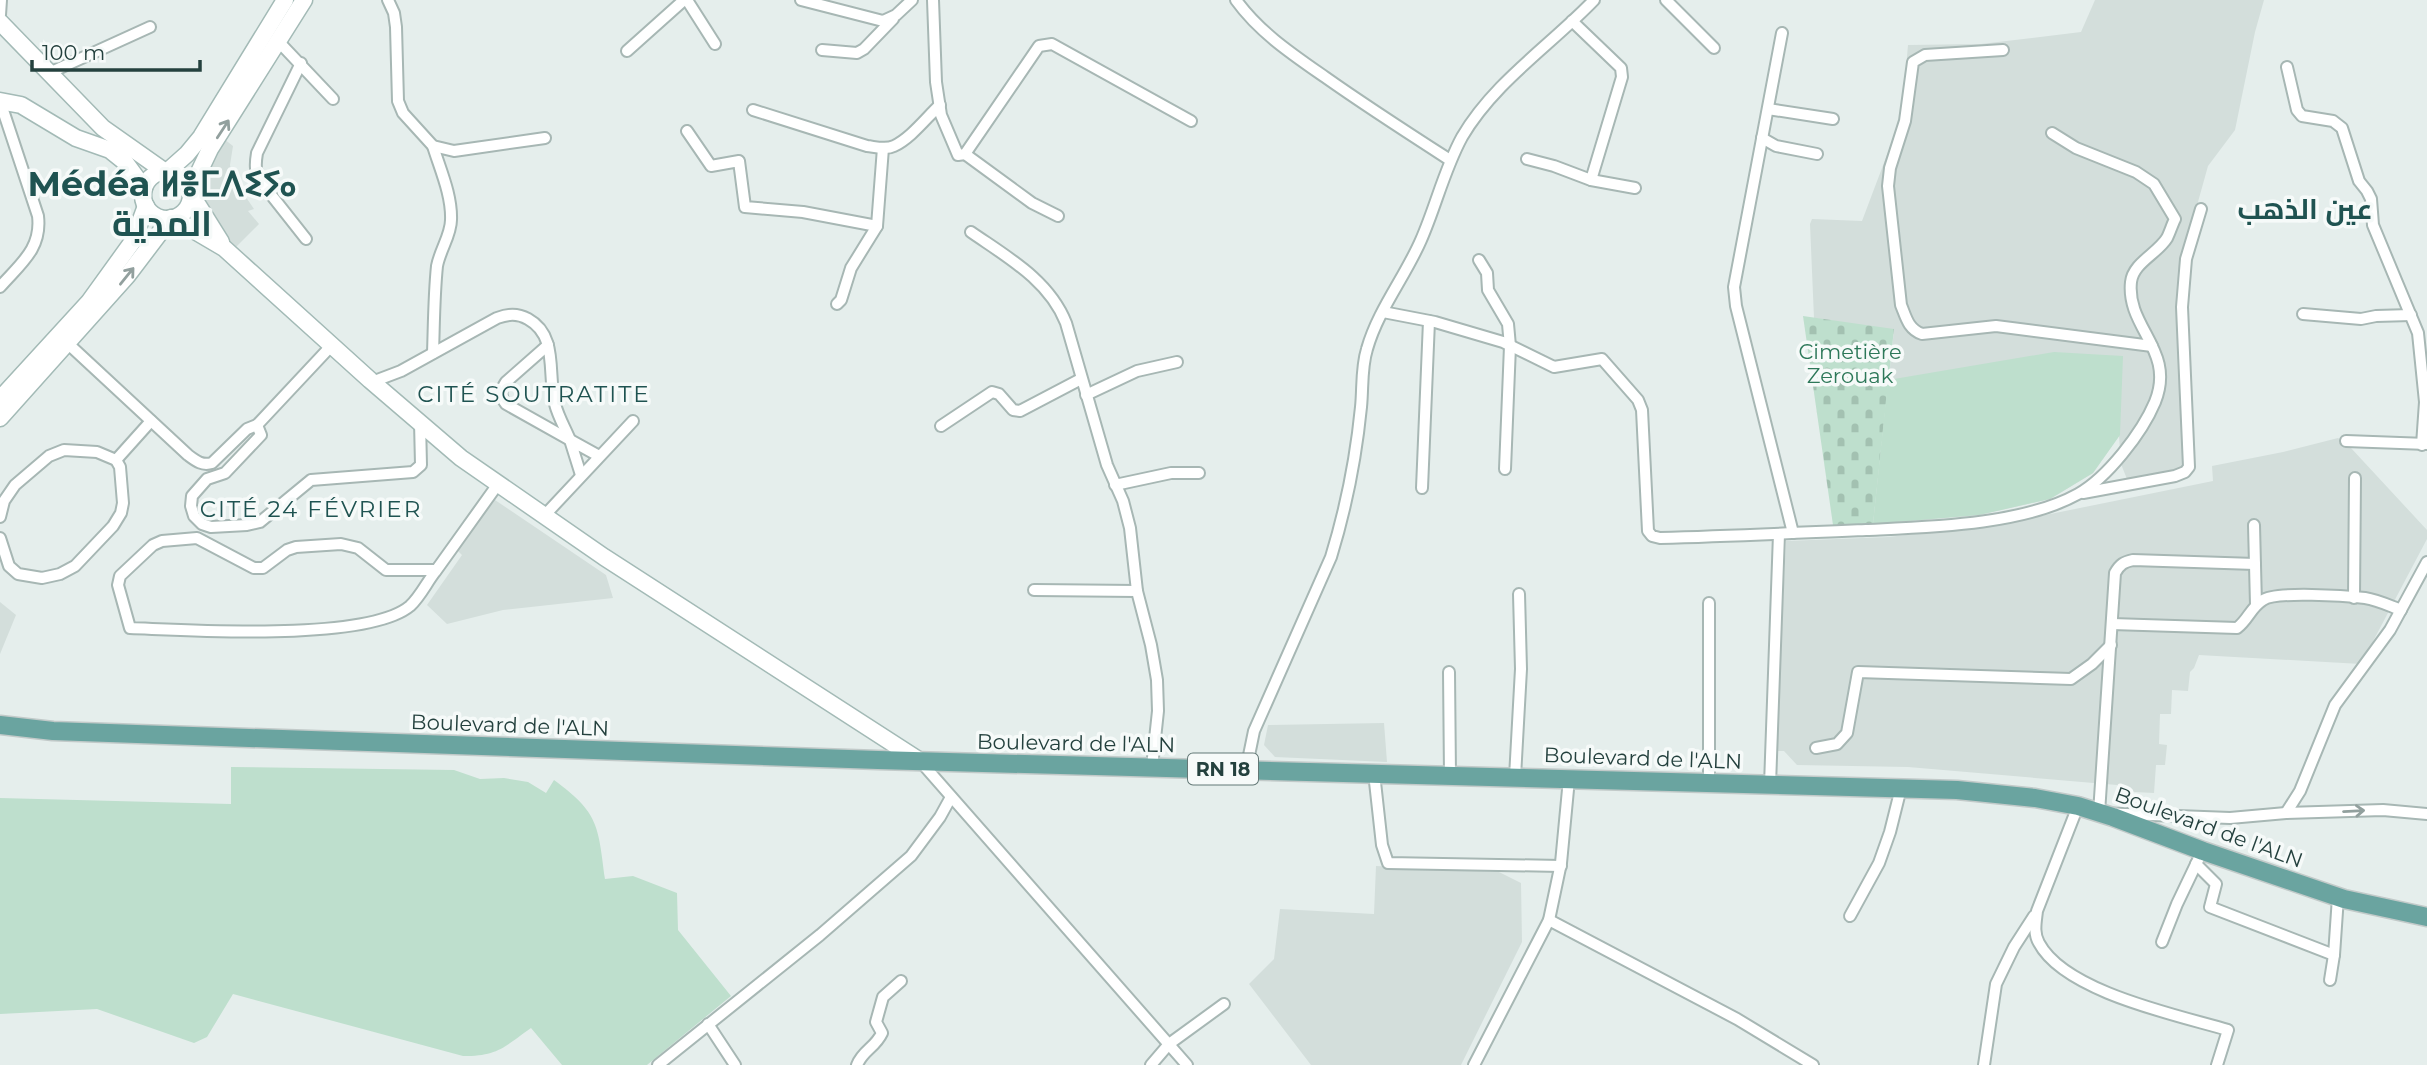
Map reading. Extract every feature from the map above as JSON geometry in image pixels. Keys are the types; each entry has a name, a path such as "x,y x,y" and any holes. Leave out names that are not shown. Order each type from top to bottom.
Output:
{"main road":[{"name":"Boulevard de l'ALN","path":"0,725 53,731 920,761 1956,790 2078,806 2199,858 2337,897 2427,917"}],"street":[{"path":"0,15 1,0"},
{"path":"285,0 201,137 187,154 166,171 151,176 144,188 143,200 152,214 161,218 172,218 224,247 372,382 461,458 604,557 920,761 1187,1065"},
{"path":"0,399 127,276 172,218 184,212 210,149 304,0"},
{"path":"388,0 396,27 398,101 403,113 433,146 452,217 437,267 433,353"},
{"path":"627,51 685,0 715,44"},
{"path":"801,0 883,21 896,15"},
{"path":"822,50 858,53 912,0"},
{"path":"933,0 941,115 958,155 965,154 1032,203 1058,216"},
{"path":"1236,0 1254,23 1301,61 1450,160"},
{"path":"1247,770 1254,731 1331,557 1338,534 1349,489 1366,350 1376,325 1421,240 1450,160 1485,107 1526,63 1594,0"},
{"path":"1666,0 1714,48"},
{"path":"1572,21 1620,68 1622,77 1591,180"},
{"path":"0,22 49,73 144,188"},
{"path":"49,73 150,27"},
{"path":"1782,33 1734,287 1736,306 1793,533"},
{"path":"278,41 332,99"},
{"path":"965,154 1039,46 1046,44 1052,44 1084,60 1191,121"},
{"path":"2003,50 1925,55 1913,62 1905,121 1888,186 1901,305 1907,322 1914,331 1922,334 1996,326 2152,346"},
{"path":"301,63 257,153 255,163 261,182 306,239"},
{"path":"2287,67 2297,110 2302,116 2333,121 2342,128 2359,181 2371,199 2373,225 2418,333 2425,402 2425,445 2346,441"},
{"path":"0,287 37,243 40,230 38,216 0,101 21,105 76,138 107,141 166,171 183,176 224,247"},
{"path":"753,110 858,144 883,148 893,147 904,139 940,105"},
{"path":"1768,109 1833,119"},
{"path":"687,131 711,166 739,161 745,206 803,212 877,226"},
{"path":"1383,313 1429,321 1510,346 1555,368 1602,359 1638,400 1642,410 1648,531 1652,536 1660,538 1779,534 1943,526 2055,505 2079,494 2101,478 2116,461 2155,403 2162,370 2133,303 2130,284 2133,272 2166,238 2175,219 2154,184 2136,173 2076,148 2052,133"},
{"path":"433,146 454,151 545,138"},
{"path":"1762,138 1776,146 1817,154"},
{"path":"837,304 841,300 851,268 877,226 883,148"},
{"path":"1527,159 1591,180 1635,188"},
{"path":"0,418 63,339 128,248 146,206"},
{"path":"2079,494 2175,476 2189,467 2182,307 2186,258 2201,209"},
{"path":"971,232 1021,266 1060,307 1107,465 1130,528 1137,591 1157,680 1158,711 1152,767"},
{"path":"1479,260 1487,273 1488,290 1508,324 1510,346 1505,469"},
{"path":"372,382 385,379 497,318 510,314 521,316 533,322 546,335 555,404 581,475"},
{"path":"2303,314 2361,319 2411,315"},
{"path":"1422,488 1429,321"},
{"path":"63,339 188,455 198,463 206,464 212,463 247,429 257,425 332,345"},
{"path":"548,345 506,382 501,389 501,397 506,404 599,456"},
{"path":"1086,395 1136,371 1177,362"},
{"path":"941,426 992,392 999,394 1013,410 1020,411 1081,379"},
{"path":"116,460 151,421"},
{"path":"544,516 633,421"},
{"path":"257,425 261,435 234,465 225,473 207,479 192,496 194,516 202,524 211,527 247,526 260,522 311,480 413,472 421,465 420,422"},
{"path":"0,517 4,501 15,485 49,456 64,450 75,450 106,454 116,460 121,474 121,513 113,526 75,566 60,574 42,578 18,574 9,566 0,538"},
{"path":"1115,485 1171,473 1199,473"},
{"path":"2354,598 2355,478"},
{"path":"436,570 386,570 358,548 341,544 296,547 287,550 263,568 254,568 207,542 186,538 153,545 123,571 118,584 130,628 271,631 382,621 411,605 498,484"},
{"path":"2254,525 2256,605"},
{"path":"1770,785 1779,534"},
{"path":"2255,564 2133,560 2124,561 2115,573 2099,813 2230,818 2384,810 2427,814"},
{"path":"2286,813 2300,791 2335,705 2390,630 2427,563"},
{"path":"1034,590 1137,591"},
{"path":"1516,777 1521,669 1519,594"},
{"path":"2112,624 2237,628 2244,623 2256,605 2270,596 2281,595 2378,601 2401,610"},
{"path":"1709,603 1709,783"},
{"path":"1816,748 1837,744 1847,733 1858,672 2071,679 2092,664 2111,645"},
{"path":"1449,672 1450,775"},
{"path":"1374,773 1382,845 1388,863 1561,866"},
{"path":"1474,1065 1549,920 1561,866 1569,779"},
{"path":"1850,916 1879,863 1901,788"},
{"path":"658,1065 820,935 911,856 940,817 951,797"},
{"path":"1984,1065 1996,984 2014,947 2037,911 2078,806"},
{"path":"2162,942 2176,904 2199,858"},
{"path":"2199,858 2216,884 2210,907 2334,955"},
{"path":"2330,980 2337,897"},
{"path":"2037,911 2035,928 2038,942 2056,963 2085,983 2143,1005 2228,1030 2217,1065"},
{"path":"1549,920 1737,1019 1813,1065"},
{"path":"857,1065 861,1054 874,1046 882,1033 876,1022 883,997 901,981"},
{"path":"1151,1065 1169,1044 1224,1004"},
{"path":"708,1024 734,1065"}],"shaded area":[{"path":"2095,0 2264,0 2235,130 2208,166 2181,263 2186,465 2182,471 2127,479 2121,464 2119,436 2093,473 2050,499 1979,515 1873,524 1894,330 1814,318 1810,224 1812,219 1862,221 1902,115 1908,45 1981,44 2081,32"},
{"path":"224,139 233,146 230,165 233,178 254,209 248,211 259,224 235,248 214,226 204,202 202,182"},
{"path":"2338,438 2351,448 2427,530 2427,539 2361,664 2199,655 2190,672 2188,691 2172,690 2171,714 2160,714 2159,744 2167,745 2165,765 2156,765 2154,793 2117,791 2117,785 1908,767 1797,765 1784,751 1776,751 1786,541 1888,537 2001,524 2213,481 2212,466"},
{"path":"495,500 606,575 613,598 503,610 447,624 427,605 462,555 457,550"},
{"path":"0,602 16,615 0,654"},
{"path":"1384,723 1387,762 1275,757 1264,745 1268,725"},
{"path":"1376,866 1499,872 1521,883 1522,942 1461,1065 1311,1065 1249,984 1274,959 1280,909 1374,914"}],"green space":[{"name":"Cimetière Zerouak","path":"1803,316 1894,329 1873,524 1833,525"},
{"path":"2054,352 2123,356 2120,435 2093,473 2050,499 1979,515 1873,524 1888,380"},
{"path":"231,767 454,770 480,779 504,778 528,782 546,793 554,780 580,802 594,822 605,879 633,876 677,893 678,930 731,996 647,1065 562,1065 531,1028 493,1052 463,1056 233,994 207,1037 194,1043 97,1009 0,1014 0,798 231,804"}],"district":[{"name":"Médéa ⵍⴻⵎⴷⵉⵢⴰ المدية","path":"162,203"},
{"name":"عين الذهب","path":"2305,209"},
{"name":"CITÉ SOUTRATITE","path":"534,394"},
{"name":"CITÉ 24 FÉVRIER","path":"311,509"}]}
